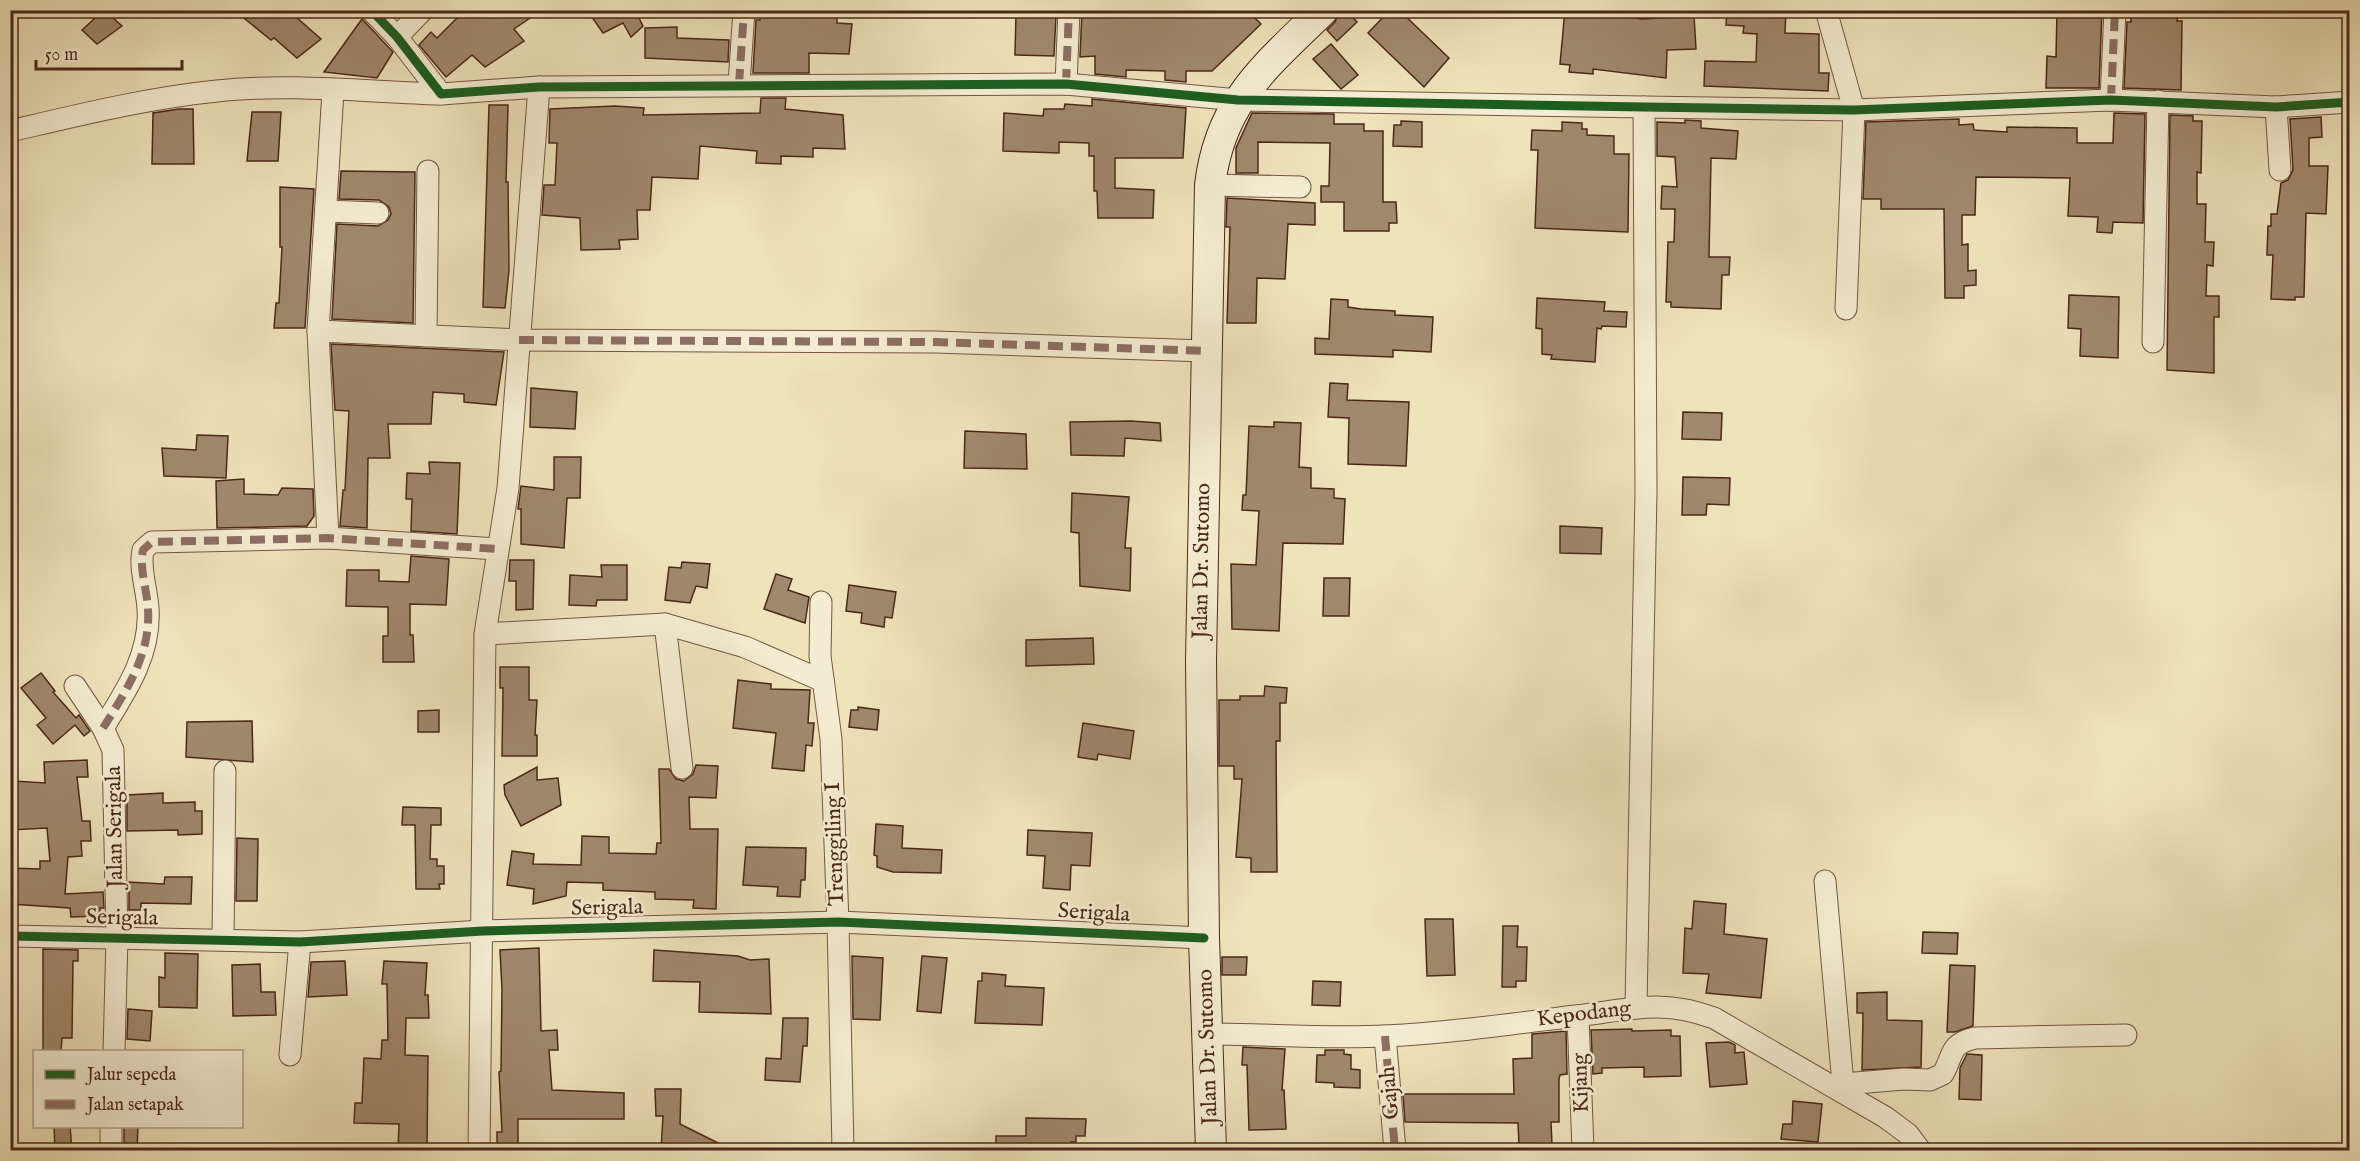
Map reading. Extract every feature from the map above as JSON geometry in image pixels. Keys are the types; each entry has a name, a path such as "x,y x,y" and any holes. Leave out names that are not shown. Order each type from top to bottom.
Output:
{"street":[{"path":"371,10 398,37 441,94"},
{"path":"398,37 423,10"},
{"path":"738,84 744,10"},
{"path":"1066,84 1069,10"},
{"name":"Jalan Dr. Sutomo","path":"1211,1150 1204,938 1201,661 1210,186 1213,160 1222,130 1238,100 1258,74 1323,10"},
{"path":"1826,10 1854,110 1846,309"},
{"path":"2112,100 2115,10"},
{"path":"10,131 168,98 218,91 441,94 539,87 738,84 1066,84 1238,100 1854,110 2112,100 2276,107 2349,102"},
{"path":"479,1150 485,633 508,488 539,87"},
{"path":"328,538 318,331 333,91"},
{"path":"2153,342 2158,101"},
{"path":"1636,1006 1646,492 1644,107"},
{"path":"2276,107 2280,170"},
{"path":"426,336 428,171"},
{"path":"1210,186 1300,187"},
{"path":"326,211 378,213"},
{"path":"318,331 519,340 935,342 1206,351"},
{"path":"104,728 126,691 148,637 148,609 140,561 142,550 152,542 328,538 497,549"},
{"name":"Trenggiling I","path":"821,603 820,656 831,740 843,1150"},
{"path":"485,633 665,624 745,647 823,681"},
{"path":"665,624 682,768"},
{"name":"Jalan Serigala","path":"75,686 104,728 113,750 117,937 114,1050"},
{"path":"223,939 225,771"},
{"path":"1825,881 1837,1085 1930,1080 1943,1074 1952,1049 1962,1041 1975,1038 2126,1035"},
{"name":"Serigala","path":"10,936 300,942 483,931 838,922 1204,938"},
{"path":"290,1055 300,942"},
{"name":"Kepodang","path":"1207,1034 1385,1036 1578,1016 1636,1006 1665,1006 1694,1010 1714,1018 1837,1085 1886,1116 1908,1134 1920,1150"},
{"name":"Kijang","path":"1578,1016 1583,1150"},
{"name":"Gajah","path":"1385,1036 1395,1150"},
{"path":"111,1128 111,1150"}],"building":[{"path":"104,10 122,26 97,44 82,30"},
{"path":"234,10 288,10 321,39 297,58 274,38 271,40"},
{"path":"465,10 542,10 514,29 524,41 485,67 472,55 446,77 419,45 431,32 437,38"},
{"path":"587,10 649,10 638,16 643,26 631,37 623,23 603,33"},
{"path":"760,10 837,10 837,23 852,24 849,54 809,53 809,73 753,73 756,20 760,20"},
{"path":"1082,10 1094,10 1094,14 1144,16 1144,10 1247,10 1261,24 1212,71 1186,71 1186,82 1165,80 1165,71 1126,70 1126,77 1095,74 1095,56 1080,57"},
{"path":"1340,10 1346,10 1357,22 1337,41 1327,30 1335,22"},
{"path":"1390,10 1399,10 1449,58 1424,87 1368,33"},
{"path":"1565,10 1598,12 1642,19 1694,16 1696,49 1667,50 1666,78 1593,69 1593,74 1569,72 1570,65 1560,64"},
{"path":"1727,10 1786,10 1785,33 1819,34 1819,73 1829,73 1828,91 1704,86 1705,61 1756,62 1757,34 1743,33 1744,26 1726,25"},
{"path":"2057,10 2102,10 2099,88 2046,88 2047,56 2056,57"},
{"path":"2131,10 2161,10 2161,14 2178,15 2177,21 2182,21 2181,90 2124,88 2127,22 2131,22"},
{"path":"1016,14 1056,15 1054,56 1015,55"},
{"path":"362,19 393,52 377,78 324,72"},
{"path":"677,27 677,38 729,40 728,62 645,58 645,28"},
{"path":"1331,44 1358,75 1341,89 1313,59"},
{"path":"761,98 786,98 785,109 843,115 845,149 813,148 813,157 781,156 781,164 756,163 757,151 700,146 698,179 652,177 650,210 637,210 638,239 619,240 620,249 581,250 580,218 542,215 544,185 555,185 557,143 549,143 550,109 615,106 644,108 643,115 760,113"},
{"path":"1092,99 1186,108 1183,158 1115,158 1115,188 1154,190 1153,218 1098,218 1097,191 1094,191 1094,156 1089,156 1089,143 1059,142 1059,153 1003,151 1004,113 1043,116 1044,109 1064,109 1065,104 1092,106"},
{"path":"489,105 508,105 506,182 508,182 509,270 505,308 483,307"},
{"path":"193,109 194,164 152,164 153,113"},
{"path":"252,112 281,112 278,161 247,161"},
{"path":"1252,113 1334,114 1334,124 1364,124 1364,131 1383,131 1383,202 1396,202 1397,223 1389,223 1389,231 1344,231 1344,202 1321,202 1321,186 1329,186 1330,143 1258,142 1258,173 1236,173 1236,148"},
{"path":"2114,113 2145,114 2143,223 2113,222 2112,233 2097,232 2098,217 2068,216 2070,178 1976,177 1975,215 1962,215 1962,245 1968,244 1968,271 1976,270 1976,285 1964,286 1964,298 1945,298 1944,209 1881,209 1881,199 1863,199 1866,122 1959,119 1959,125 1973,124 1974,130 2007,132 2007,127 2077,128 2077,143 2113,143"},
{"path":"2170,115 2193,116 2193,121 2202,121 2201,173 2197,172 2197,204 2206,204 2205,242 2214,242 2213,266 2207,265 2206,296 2219,296 2219,317 2214,317 2214,373 2167,370"},
{"path":"2321,117 2322,137 2309,138 2309,166 2328,166 2326,214 2306,213 2304,297 2295,297 2295,300 2271,299 2273,255 2267,255 2268,226 2271,226 2271,214 2277,214 2281,183 2288,180 2293,170 2290,119"},
{"path":"1685,120 1701,121 1701,128 1738,131 1736,159 1711,158 1709,257 1730,257 1729,275 1722,275 1721,309 1671,307 1671,302 1666,302 1668,242 1674,242 1675,209 1661,209 1662,186 1677,187 1675,157 1657,156 1657,122 1685,123"},
{"path":"1401,121 1422,122 1422,147 1393,146 1394,125 1401,125"},
{"path":"1562,122 1582,123 1582,129 1587,129 1587,135 1614,136 1614,154 1629,154 1628,232 1535,228 1538,150 1531,150 1532,130 1562,131"},
{"path":"341,171 415,172 413,323 332,319 337,224 378,226 388,220 391,214 389,207 379,200 339,199"},
{"path":"280,187 314,189 305,328 274,328 276,303 279,303 282,247 280,247"},
{"path":"1227,198 1315,203 1315,225 1288,224 1285,279 1257,278 1256,323 1227,323 1230,227 1226,227"},
{"path":"2069,295 2119,297 2118,358 2080,356 2081,329 2068,328"},
{"path":"1537,298 1605,302 1604,311 1627,312 1626,327 1602,326 1601,329 1597,328 1595,362 1551,359 1552,355 1542,354 1542,329 1536,328"},
{"path":"1331,299 1348,300 1348,307 1395,311 1395,315 1433,317 1431,352 1393,350 1393,357 1315,354 1315,338 1329,339"},
{"path":"331,344 504,352 496,405 464,402 464,394 433,392 431,424 388,424 390,458 368,458 367,528 340,526 343,490 345,490 349,411 335,410"},
{"path":"1330,383 1348,384 1347,400 1409,402 1406,466 1348,464 1349,418 1328,417"},
{"path":"531,388 577,392 575,429 530,427"},
{"path":"1683,412 1722,413 1721,440 1682,439"},
{"path":"1070,422 1160,423 1161,441 1125,438 1124,456 1071,455"},
{"path":"1274,422 1301,423 1299,467 1311,468 1311,488 1334,489 1334,498 1345,499 1343,544 1283,543 1279,631 1232,629 1231,564 1256,565 1259,511 1242,510 1243,495 1246,495 1249,426 1274,427"},
{"path":"965,431 1026,434 1027,469 964,468"},
{"path":"197,435 228,436 226,478 164,476 162,448 196,450"},
{"path":"554,457 581,457 580,498 567,498 564,548 521,544 521,509 518,509 521,486 554,490"},
{"path":"429,462 460,463 457,534 411,531 412,499 406,499 407,473 430,474"},
{"path":"1683,477 1730,478 1729,505 1707,504 1706,515 1682,515"},
{"path":"244,479 244,494 278,495 282,488 313,489 314,516 307,526 217,528 216,481"},
{"path":"1072,493 1129,497 1125,548 1131,548 1130,591 1080,586 1079,533 1071,532"},
{"path":"1560,526 1602,528 1601,554 1560,553"},
{"path":"411,556 449,559 446,605 410,604 410,635 413,635 414,662 383,662 383,636 388,636 388,607 346,606 347,570 379,570 379,581 409,582"},
{"path":"510,560 534,560 533,609 516,610 516,581 509,581"},
{"path":"682,562 710,564 707,588 696,586 690,603 665,600 669,567 681,568"},
{"path":"601,565 627,565 627,600 597,600 596,606 569,605 570,575 602,577"},
{"path":"776,574 792,579 788,590 809,597 805,623 764,609"},
{"path":"1324,578 1350,578 1349,616 1323,616"},
{"path":"849,585 896,592 892,618 885,617 884,627 861,623 862,613 846,611"},
{"path":"1093,638 1094,664 1026,666 1026,640"},
{"path":"500,667 529,667 529,700 537,700 535,735 537,735 537,756 502,756 503,688 500,688"},
{"path":"41,673 55,691 53,692 76,718 79,715 90,731 84,736 75,725 53,744 37,725 46,718 21,688"},
{"path":"738,680 771,684 771,689 810,690 808,723 814,723 812,746 806,745 804,771 772,768 776,733 733,728"},
{"path":"1265,686 1287,688 1286,703 1280,703 1280,741 1276,741 1277,872 1251,872 1251,858 1236,857 1242,779 1234,779 1234,766 1219,766 1219,700 1240,700 1240,696 1264,696"},
{"path":"858,707 879,710 877,730 849,727 851,710 858,710"},
{"path":"439,710 439,732 418,732 418,711"},
{"path":"252,721 253,762 186,757 187,722"},
{"path":"1083,723 1134,731 1130,759 1098,754 1097,760 1078,757"},
{"path":"87,760 88,777 77,777 82,821 90,821 91,841 81,841 82,856 68,857 65,894 103,892 104,908 100,908 100,916 71,917 70,908 10,904 10,868 40,869 40,861 50,861 47,828 10,830 14,781 45,783 44,762"},
{"path":"696,765 718,766 716,798 689,797 690,829 718,829 716,909 693,908 694,900 655,899 655,892 603,890 603,883 567,882 566,896 533,904 534,889 507,885 512,851 534,854 533,864 581,865 582,836 609,837 609,853 656,854 657,843 661,843 659,769 669,769 676,779 684,781 693,774"},
{"path":"537,767 537,780 558,778 561,805 521,826 505,795 504,785"},
{"path":"163,793 163,803 195,802 195,811 202,811 202,834 178,835 178,830 127,831 127,795"},
{"path":"403,807 441,808 441,825 431,825 430,859 437,859 437,866 444,866 444,884 439,884 440,889 416,889 415,825 402,825"},
{"path":"876,824 903,826 902,848 942,850 941,873 893,872 877,867 877,856 874,855"},
{"path":"1028,830 1092,833 1090,866 1071,865 1070,890 1043,888 1045,856 1027,855"},
{"path":"237,838 258,839 257,901 236,901"},
{"path":"746,847 806,848 805,880 801,880 800,897 777,896 778,887 743,885"},
{"path":"165,877 192,877 191,904 141,903 141,910 129,910 129,882 164,884"},
{"path":"1694,901 1726,904 1724,934 1767,939 1761,998 1706,993 1709,974 1683,973 1685,928 1692,929"},
{"path":"1425,919 1453,919 1455,975 1427,976"},
{"path":"1503,926 1518,926 1517,947 1527,947 1526,981 1516,981 1516,987 1502,987"},
{"path":"1923,932 1958,933 1957,954 1922,953"},
{"path":"539,948 541,1031 557,1030 558,1050 549,1050 552,1090 624,1093 624,1119 518,1119 518,1150 497,1150 497,1132 502,1132 499,1072 501,1071 502,990 500,950"},
{"path":"43,949 78,950 78,961 73,961 72,1038 62,1038 61,1050 43,1050"},
{"path":"654,950 738,956 750,960 769,959 771,1014 699,1012 700,982 653,981"},
{"path":"165,953 198,954 197,1008 159,1007 159,977 165,978"},
{"path":"852,956 883,958 880,1020 853,1019"},
{"path":"922,956 947,958 941,1013 917,1011"},
{"path":"1222,957 1247,957 1246,975 1222,975"},
{"path":"345,961 347,995 308,997 311,962"},
{"path":"384,961 427,963 425,995 428,995 429,1018 406,1018 405,1055 428,1056 427,1150 398,1150 399,1124 354,1123 355,1103 362,1103 364,1058 381,1059 382,1040 388,1040 387,984 382,984"},
{"path":"260,964 261,992 275,992 276,1015 233,1016 232,965"},
{"path":"1950,965 1975,966 1973,1026 1955,1032 1947,1032"},
{"path":"982,973 1006,975 1005,986 1044,988 1042,1025 975,1023 978,981 982,981"},
{"path":"1313,981 1341,982 1340,1006 1312,1005"},
{"path":"1887,992 1887,1020 1922,1021 1921,1067 1862,1070 1863,1013 1857,1013 1857,993"},
{"path":"128,1009 152,1011 150,1041 127,1039"},
{"path":"783,1018 808,1018 807,1046 803,1046 800,1082 765,1080 766,1058 781,1059"},
{"path":"1632,1029 1632,1031 1671,1030 1671,1036 1680,1036 1681,1076 1644,1077 1644,1067 1602,1068 1602,1073 1593,1074 1591,1030"},
{"path":"1566,1031 1567,1074 1560,1075 1559,1079 1559,1122 1551,1122 1552,1145 1519,1146 1518,1123 1405,1122 1403,1094 1514,1094 1513,1059 1532,1058 1532,1034"},
{"path":"1729,1042 1735,1045 1735,1053 1744,1052 1747,1084 1710,1087 1706,1043"},
{"path":"1243,1047 1285,1049 1282,1090 1284,1090 1286,1129 1249,1130 1247,1065 1242,1065"},
{"path":"1325,1050 1344,1050 1344,1054 1351,1055 1351,1069 1360,1070 1360,1088 1334,1087 1334,1083 1316,1082 1317,1055 1325,1055"},
{"path":"1967,1054 1982,1055 1981,1100 1959,1099 1960,1068"},
{"path":"655,1089 681,1089 680,1124 732,1150 661,1150 663,1116 656,1116"},
{"path":"1793,1101 1822,1104 1818,1142 1781,1139 1783,1124 1792,1124"},
{"path":"1026,1118 1086,1119 1085,1136 1076,1136 1076,1142 1071,1142 1071,1148 996,1150 996,1136 1026,1136"},
{"path":"54,1128 70,1128 72,1150 55,1150"},
{"path":"124,1128 138,1128 137,1150 124,1150"}],"marked path":[{"path":"739,84 744,10"},
{"path":"1066,84 1069,10"},
{"path":"2111,100 2115,10"},
{"path":"519,340 935,342 1206,351"},
{"path":"103,728 141,657 148,626 142,557 143,550 152,542 328,538 497,549"},
{"path":"1385,1036 1395,1150"}],"cycle path":[{"path":"371,10 397,37 441,94 539,87 1066,84 1238,100 1854,110 2111,100 2276,107 2350,102"},
{"path":"10,936 300,942 483,931 838,922 1204,938"}]}
